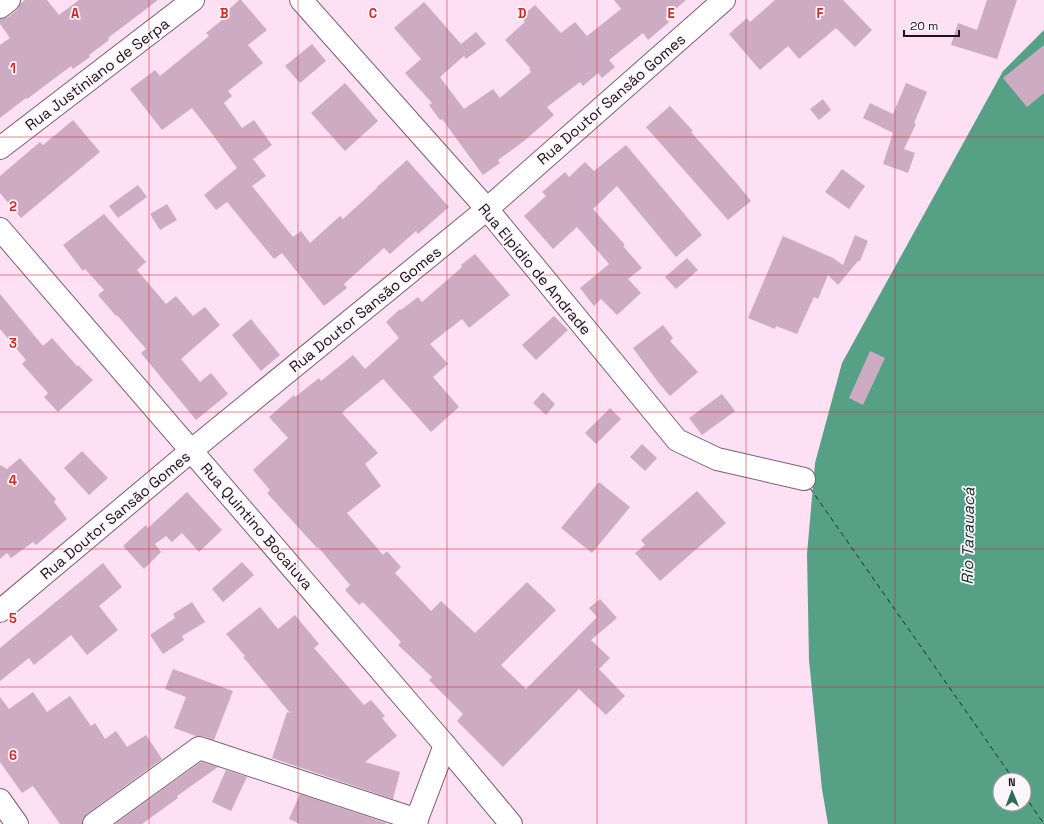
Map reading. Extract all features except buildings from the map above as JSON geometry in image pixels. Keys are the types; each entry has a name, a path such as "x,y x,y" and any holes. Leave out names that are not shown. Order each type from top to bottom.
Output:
{"street":[{"path":"0,7 10,0"},
{"name":"Rua Justiniano de Serpa","path":"0,148 193,0"},
{"name":"Rua Elpidio de Andrade","path":"301,0 487,209 677,440 717,459 804,479"},
{"name":"Rua Doutor Sansão Gomes","path":"0,611 192,450 487,209 724,0"},
{"name":"Rua Quintino Bocaiuva","path":"0,229 192,450 511,824"},
{"path":"94,824 199,748 416,822 445,745"},
{"path":"0,800 17,824"}],"water":[{"name":"Rio Tarauacá","path":"1044,30 1044,824 828,824 822,789 809,660 807,554 815,463 842,363 1003,71"}],"ferry route":[{"path":"810,488 1008,772"},
{"path":"1032,807 1044,824"}]}
